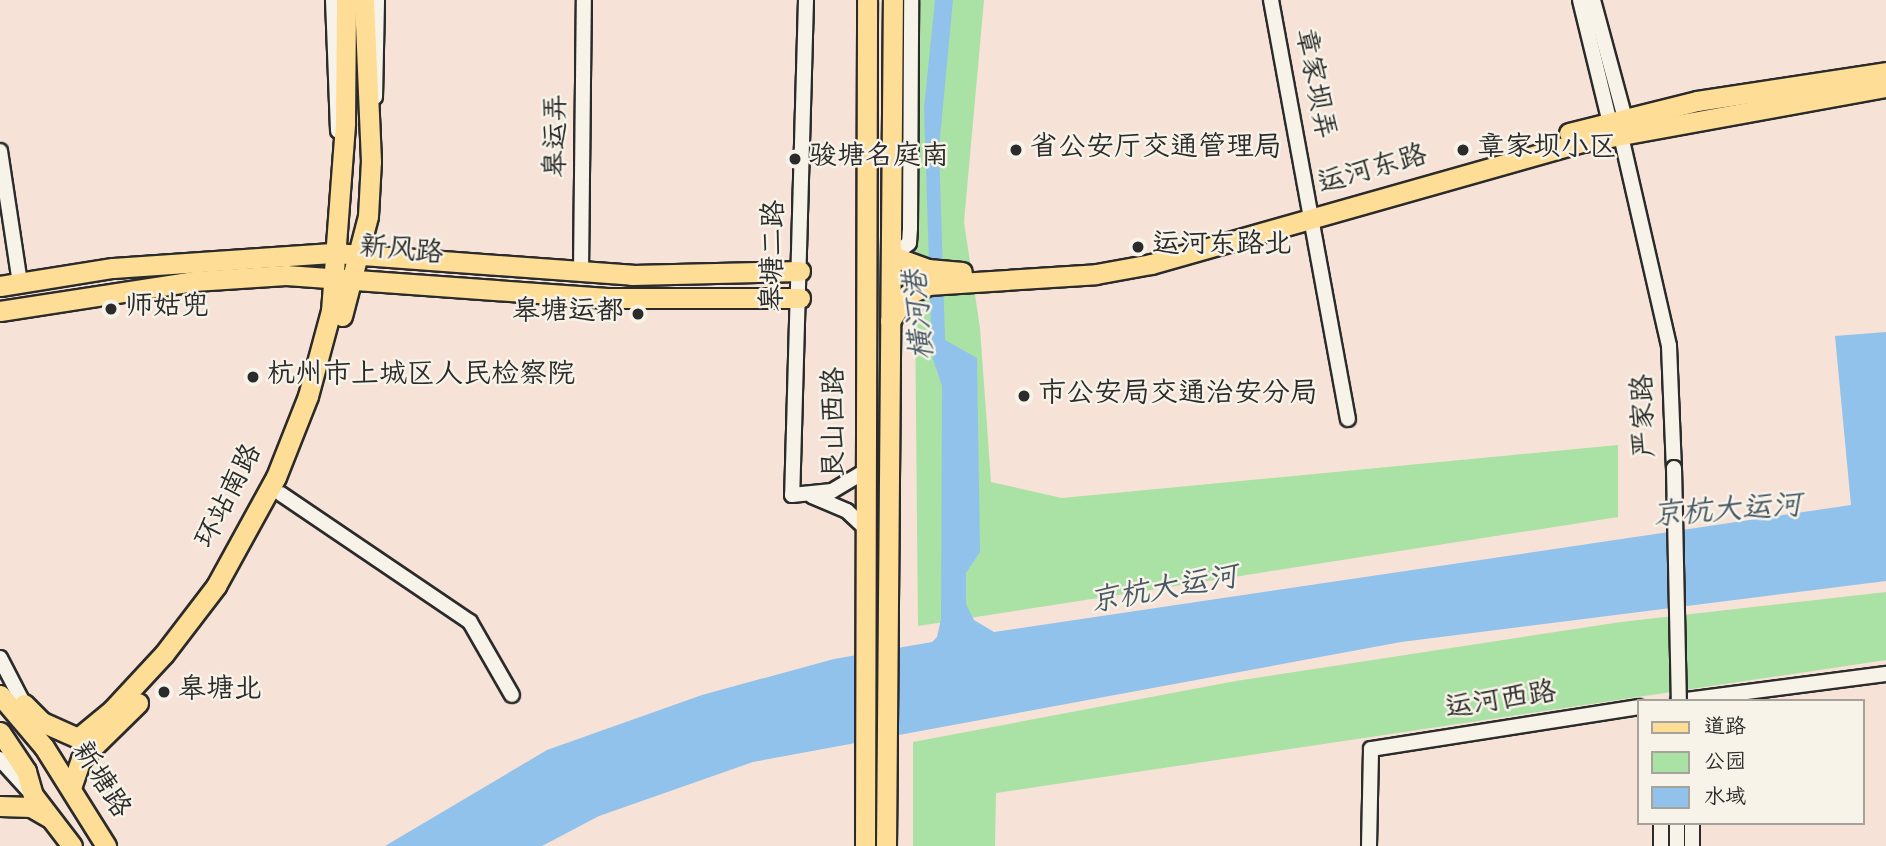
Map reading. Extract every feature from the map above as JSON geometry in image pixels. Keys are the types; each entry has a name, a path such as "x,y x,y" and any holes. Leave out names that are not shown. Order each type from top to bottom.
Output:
{"main road":[{"name":"环站南路","path":"71,788 81,759 143,698 211,614 281,494 327,375 342,276 335,253 343,169 346,0"},
{"name":"环站南路","path":"24,704 52,728 81,737 146,676 216,586 260,510 302,415 342,276 361,254 371,161 364,0"},
{"name":"艮山西路","path":"867,0 864,527 886,759 886,846"},
{"name":"艮山西路","path":"866,846 866,759 876,642 890,321 893,0"},
{"name":"运河东路","path":"892,256 938,277 1055,267 1137,256 1311,213 1697,101 1886,72"},
{"name":"运河东路","path":"1618,126 1886,88"},
{"name":"新风路","path":"10,285 176,262 335,253 581,272 800,271"},
{"path":"719,273 720,299"},
{"name":"新风路","path":"0,311 194,281 342,276 607,298 800,298"},
{"path":"890,321 907,295 938,277"},
{"name":"新塘路","path":"0,695 44,747 106,846"},
{"name":"新塘路","path":"0,732 26,771 33,795 72,846"},
{"path":"0,806 31,807 51,818"}],"street":[{"name":"环站南路","path":"333,0 333,96 343,169"},
{"name":"环站南路","path":"371,161 377,86 377,0"},
{"name":"皋运弄","path":"581,272 584,0"},
{"name":"皋塘二路","path":"806,0 800,298 792,495 811,496"},
{"path":"892,256 909,243 911,0"},
{"name":"章家坝弄","path":"1271,0 1348,419"},
{"name":"严家路","path":"1580,0 1618,126"},
{"name":"严家路","path":"1593,0 1618,126 1669,346 1685,699"},
{"path":"0,151 10,285"},
{"path":"811,496 848,485 864,472"},
{"path":"281,494 470,622 512,695"},
{"path":"811,496 846,511 864,527"},
{"name":"新塘路","path":"0,658 44,747"},
{"path":"1693,699 1886,674"},
{"name":"运河西路","path":"1369,846 1371,748 1638,707"},
{"name":"新塘路","path":"0,759 33,795"},
{"path":"1661,825 1661,846"},
{"path":"1677,825 1677,846"},
{"path":"1692,825 1692,846"}],"green space":[{"path":"919,0 984,0 964,222 980,328 991,482 1062,498 1618,445 1618,517 918,626 914,197"},
{"path":"1886,592 1886,660 996,793 995,846 913,846 913,742 1236,681 1621,622"}],"water":[{"path":"935,0 953,0 939,148 945,340 977,358 980,552 966,573 966,604 974,620 994,632 1851,505 1835,336 1886,332 1886,581 1401,642 753,762 599,816 542,846 385,846 547,750 702,695 834,659 932,642 937,637 941,619 942,386 932,356 924,108"}],"place":[{"name":"省公安厅交通管理局","path":"1016,150"},
{"name":"章家坝小区","path":"1463,150"},
{"name":"骏塘名庭南","path":"795,159"},
{"name":"运河东路北","path":"1138,247"},
{"name":"师姑兜","path":"111,309"},
{"name":"皋塘运都","path":"638,314"},
{"name":"杭州市上城区人民检察院","path":"253,377"},
{"name":"市公安局交通治安分局","path":"1024,396"},
{"name":"皋塘北","path":"164,692"}],"water label":[{"name":"横河港","path":"923,315"},
{"name":"京杭大运河","path":"1727,514"},
{"name":"京杭大运河","path":"1164,593"}]}
